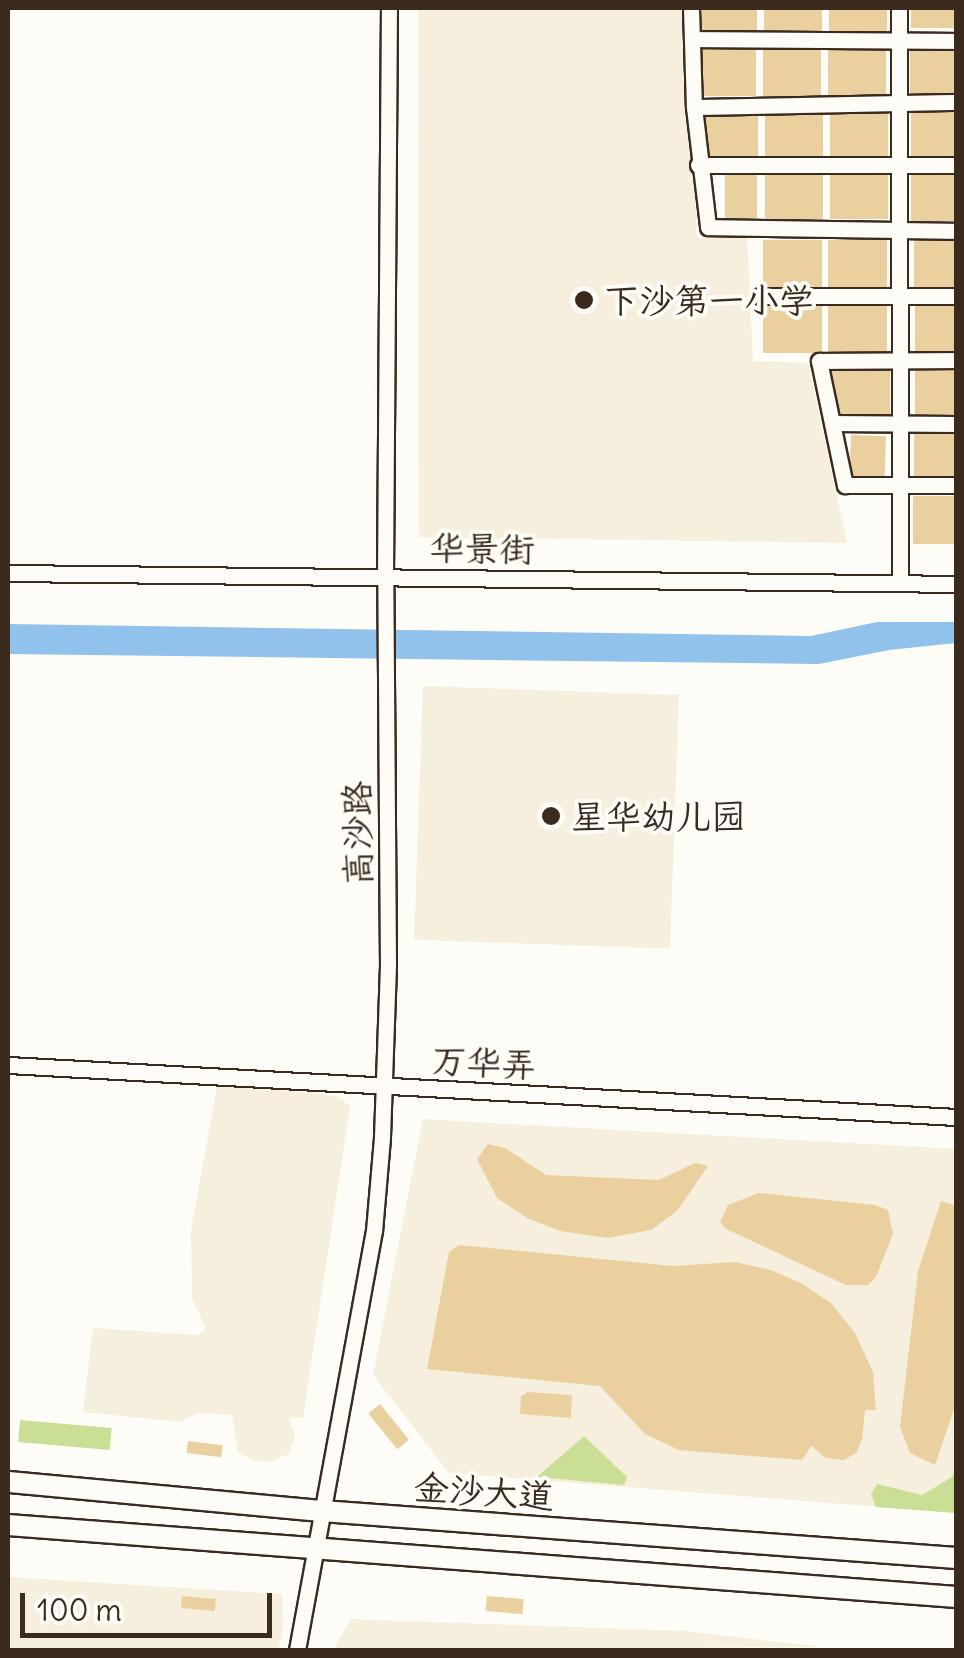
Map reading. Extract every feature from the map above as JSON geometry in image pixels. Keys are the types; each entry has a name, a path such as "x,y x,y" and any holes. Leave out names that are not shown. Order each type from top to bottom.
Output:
{"main road":[{"name":"金沙大道","path":"8,1482 322,1511 956,1558"},
{"name":"金沙大道","path":"8,1525 956,1597"}],"street":[{"name":"高沙路","path":"298,1650 374,1232 384,1087 388,965 385,577 390,8"},
{"path":"692,8 698,165 708,227 956,232"},
{"path":"899,8 900,583"},
{"path":"692,40 956,41"},
{"path":"694,107 956,102"},
{"path":"698,165 956,165"},
{"path":"760,296 956,296"},
{"path":"956,360 819,360 845,486 956,484"},
{"path":"832,423 956,424"},
{"name":"华景街","path":"8,573 956,584"},
{"name":"万华弄","path":"8,1066 956,1117"}],"shaded area":[{"name":"下沙第一小学","path":"418,8 686,8 697,238 747,234 753,361 808,363 847,543 419,537"},
{"name":"星华幼儿园","path":"423,686 679,695 670,949 414,940"},
{"path":"217,1086 314,1093 338,1097 350,1106 303,1418 289,1418 295,1436 289,1454 269,1462 252,1460 238,1452 232,1415 197,1413 181,1422 83,1412 93,1328 199,1335 206,1329 192,1298 191,1231"},
{"path":"423,1119 956,1149 956,1513 449,1473 373,1375"},
{"path":"8,1577 282,1594 283,1630 278,1650 8,1650"},
{"path":"351,1619 684,1631 824,1647 333,1650"}],"green space":[{"path":"20,1420 112,1428 110,1450 18,1442"},
{"path":"584,1436 627,1477 624,1485 537,1477"},
{"path":"956,1465 956,1513 876,1507 871,1494 877,1484 922,1495 952,1477"}],"water":[{"path":"877,622 956,622 956,643 889,650 819,664 8,654 8,624 811,636"}],"building":[{"path":"698,8 757,8 757,34 698,34"},
{"path":"764,8 822,8 822,34 764,34"},
{"path":"829,8 887,8 887,33 829,33"},
{"path":"911,8 956,8 956,28 911,28"},
{"path":"910,48 956,48 956,95 910,95"},
{"path":"697,49 756,49 756,96 697,96"},
{"path":"763,49 821,49 821,96 763,96"},
{"path":"828,49 886,49 886,96 828,96"},
{"path":"830,109 888,109 888,157 830,157"},
{"path":"911,109 956,109 956,156 911,156"},
{"path":"699,110 758,110 758,157 699,157"},
{"path":"765,110 823,110 823,158 765,158"},
{"path":"830,171 888,171 888,219 830,219"},
{"path":"725,172 757,172 757,218 725,218"},
{"path":"765,172 823,172 823,219 765,219"},
{"path":"911,173 956,173 956,221 911,221"},
{"path":"763,240 822,240 822,288 763,288"},
{"path":"828,240 887,240 887,288 828,288"},
{"path":"914,241 956,241 956,288 914,288"},
{"path":"763,305 822,305 822,353 763,353"},
{"path":"828,305 887,305 887,352 828,352"},
{"path":"915,305 956,305 956,353 915,353"},
{"path":"832,368 890,368 890,415 832,415"},
{"path":"915,369 956,369 956,417 915,417"},
{"path":"914,430 956,430 956,477 914,477"},
{"path":"851,435 886,436 885,477 850,476"},
{"path":"913,496 956,496 956,544 913,544"},
{"path":"488,1144 505,1148 546,1175 659,1180 695,1163 708,1166 677,1211 651,1230 607,1238 560,1231 529,1219 497,1198 477,1159"},
{"path":"759,1193 875,1205 888,1210 893,1234 876,1277 868,1285 846,1285 726,1229 720,1222 728,1205"},
{"path":"941,1201 956,1206 956,1403 935,1465 910,1453 900,1427 918,1271"},
{"path":"459,1245 673,1266 735,1262 771,1270 801,1283 831,1303 855,1333 873,1372 876,1410 865,1410 862,1440 856,1453 844,1460 826,1458 811,1446 802,1460 679,1450 645,1434 600,1386 427,1369 449,1252"},
{"path":"528,1392 572,1395 571,1418 520,1414 521,1396"},
{"path":"380,1404 409,1440 397,1449 368,1413"},
{"path":"188,1441 223,1445 221,1457 187,1453"},
{"path":"182,1596 216,1599 215,1611 181,1608"},
{"path":"487,1596 524,1599 523,1614 486,1611"}],"place":[{"name":"下沙第一小学","path":"584,300"},
{"name":"星华幼儿园","path":"551,816"}]}
